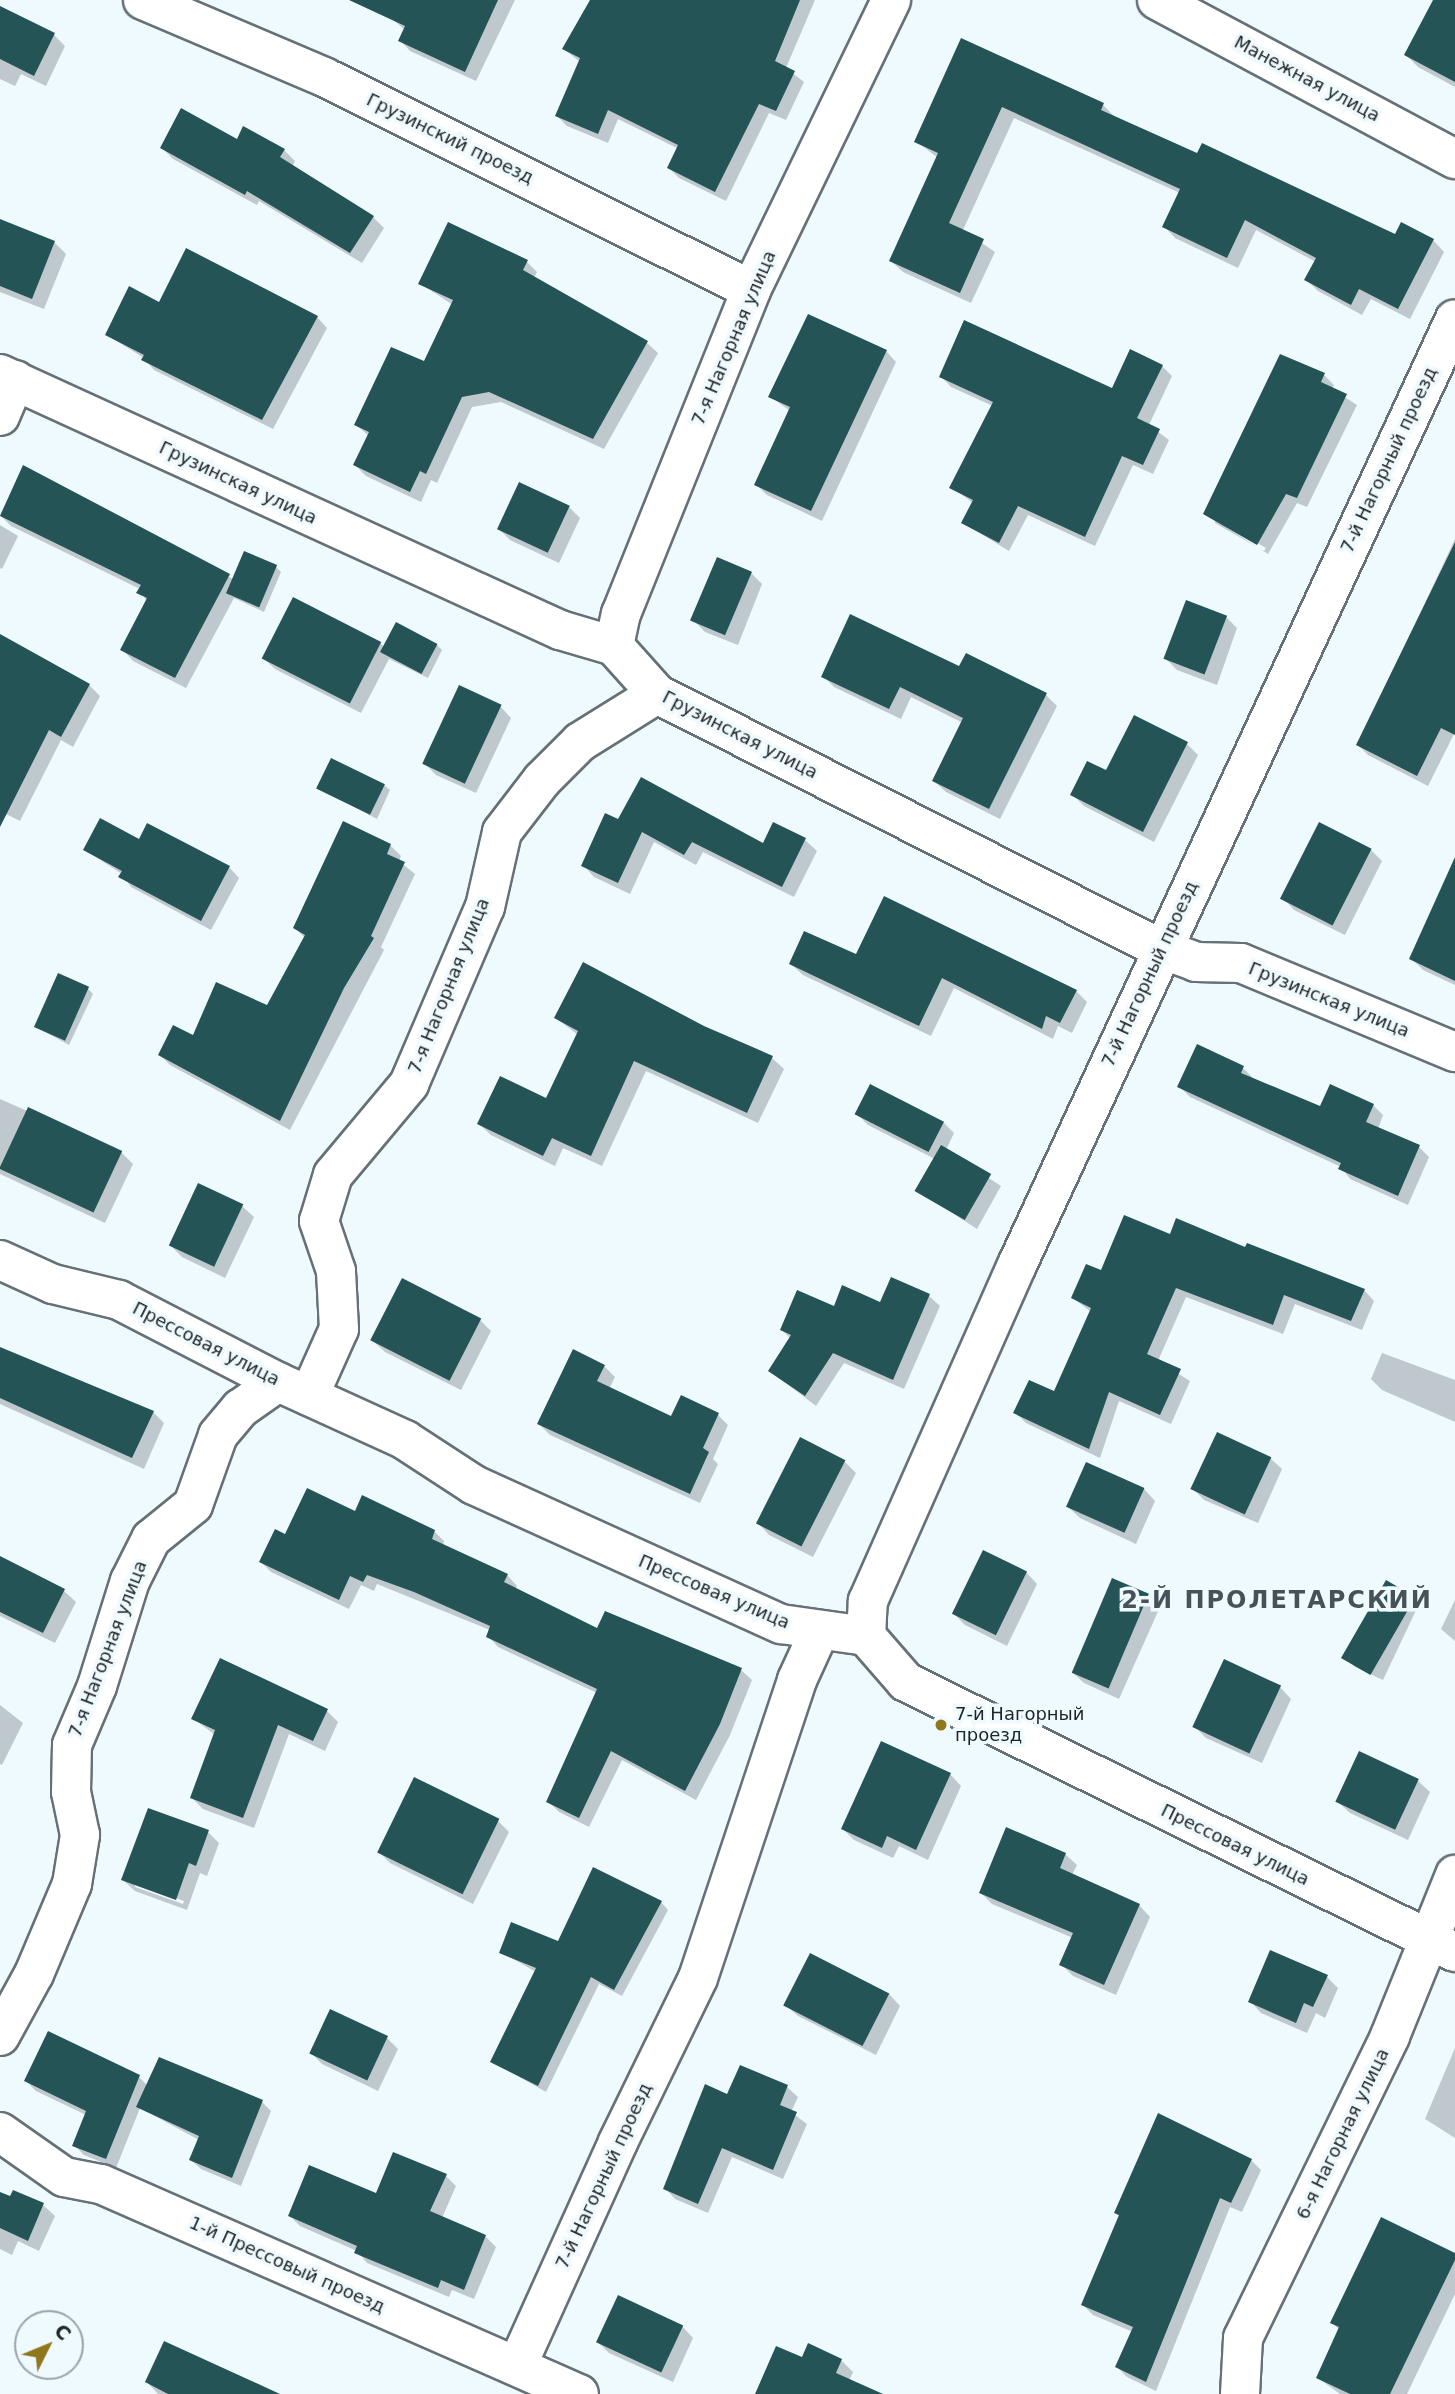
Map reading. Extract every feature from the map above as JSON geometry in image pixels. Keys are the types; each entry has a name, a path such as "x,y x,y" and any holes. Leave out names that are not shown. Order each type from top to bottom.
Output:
{"street":[{"name":"Грузинский проезд","path":"143,0 324,77 751,290"},
{"name":"7-я Нагорная улица","path":"614,646 621,614 751,290 891,0"},
{"name":"Манежная улица","path":"1157,0 1455,159"},
{"name":"7-й Нагорный проезд","path":"866,1636 868,1601 1161,949 1455,319"},
{"name":"Грузинская улица","path":"8,377 560,630 614,646 657,694 1161,949 1196,962 1241,963 1455,1052"},
{"path":"0,416 8,377"},
{"name":"7-я Нагорная улица","path":"0,2036 34,1974 72,1884 79,1835 71,1792 72,1745 97,1686 130,1581 150,1539 193,1505 218,1435 241,1408 293,1389 340,1329 336,1271 319,1221 333,1175 409,1084 485,907 502,832 542,780 580,743 657,694"},
{"name":"Прессовая улица","path":"0,1260 53,1284 119,1300 293,1389 405,1440 474,1485 781,1624 818,1632 866,1636 906,1682 1443,1946"},
{"name":"7-й Нагорный проезд","path":"517,2365 618,2142 698,1978 797,1680 818,1632"},
{"name":"6-я Нагорная улица","path":"1240,2394 1244,2338 1390,2036 1443,1946 1455,1875"},
{"name":"1-й Прессовый проезд","path":"0,2132 64,2177 101,2184 579,2394"}],"building":[{"path":"349,0 498,0 465,72 398,41 405,26"},
{"path":"590,0 800,0 775,61 795,71 776,111 759,104 715,192 667,168 678,145 608,110 598,134 555,116 580,58 562,49"},
{"path":"1433,0 1455,0 1455,82 1404,55"},
{"path":"0,6 55,33 34,76 0,59"},
{"path":"961,38 1104,103 1101,110 1197,153 1202,143 1395,234 1401,222 1434,239 1398,309 1359,289 1351,305 1304,280 1316,258 1245,220 1227,258 1162,227 1180,189 1002,107 949,223 984,239 960,293 889,261 938,153 914,142"},
{"path":"181,108 237,139 243,126 285,149 280,157 374,216 350,253 247,191 245,195 160,148"},
{"path":"0,219 55,241 32,299 0,286"},
{"path":"448,222 528,260 523,270 648,341 593,439 489,392 462,397 426,474 420,471 410,492 353,465 369,432 354,425 391,347 424,361 453,300 418,284"},
{"path":"186,248 318,316 262,420 141,360 144,355 105,335 129,286 159,302"},
{"path":"808,314 887,350 811,511 754,485 790,407 768,397"},
{"path":"964,320 1112,388 1130,349 1163,365 1137,418 1160,429 1143,465 1122,456 1085,537 1018,506 999,543 961,523 973,500 949,488 993,402 939,377"},
{"path":"1280,354 1325,373 1321,382 1347,394 1297,498 1286,494 1257,545 1203,514"},
{"path":"23,465 230,574 175,678 120,650 147,598 136,593 141,585 0,516"},
{"path":"519,482 570,506 548,553 497,529"},
{"path":"1455,542 1455,735 1441,728 1417,776 1356,745"},
{"path":"244,551 277,565 259,607 226,593"},
{"path":"717,557 752,572 725,635 690,621"},
{"path":"293,597 381,642 350,703 262,658"},
{"path":"1186,600 1227,616 1205,675 1163,659"},
{"path":"850,614 959,666 966,653 1047,693 989,809 932,781 963,718 900,687 889,709 821,677"},
{"path":"396,622 437,644 422,674 380,652"},
{"path":"0,634 90,684 61,737 49,730 0,827"},
{"path":"459,685 502,705 465,784 422,764"},
{"path":"1134,715 1188,742 1143,832 1070,795 1087,761 1106,770"},
{"path":"331,758 385,784 370,815 316,789"},
{"path":"641,777 763,843 773,822 806,838 782,887 692,842 684,855 642,832 618,883 581,866 605,813 618,819"},
{"path":"100,818 139,839 147,823 230,866 201,921 118,877 122,871 83,850"},
{"path":"343,821 391,844 387,854 405,862 371,936 374,938 344,988 280,1121 158,1055 173,1025 193,1035 216,982 267,1005 305,935 293,928"},
{"path":"1319,822 1372,849 1333,925 1280,899"},
{"path":"1455,857 1455,981 1409,959"},
{"path":"884,896 1077,990 1060,1023 1046,1016 1042,1029 942,978 919,1026 789,964 804,931 856,954"},
{"path":"583,962 704,1026 773,1056 747,1113 634,1061 591,1156 552,1138 543,1156 477,1124 500,1076 546,1098 578,1031 554,1018"},
{"path":"58,973 89,987 65,1041 34,1027"},
{"path":"1197,1044 1244,1066 1241,1073 1320,1106 1330,1084 1374,1104 1366,1122 1420,1145 1398,1196 1338,1169 1341,1163 1177,1087"},
{"path":"870,1084 944,1122 929,1152 855,1114"},
{"path":"28,1107 122,1151 94,1213 0,1169"},
{"path":"941,1145 991,1174 965,1220 914,1191"},
{"path":"198,1183 243,1204 214,1267 169,1246"},
{"path":"1124,1215 1170,1234 1176,1218 1245,1247 1247,1243 1365,1289 1351,1321 1284,1295 1273,1325 1176,1288 1147,1354 1181,1369 1160,1415 1109,1392 1089,1449 1013,1413 1029,1380 1054,1391 1091,1308 1071,1298 1086,1264 1101,1270"},
{"path":"891,1277 930,1294 893,1380 833,1353 805,1396 768,1371 791,1335 780,1330 797,1290 834,1306 842,1285 880,1302"},
{"path":"402,1278 481,1318 450,1381 370,1340"},
{"path":"0,1347 154,1411 132,1458 0,1398"},
{"path":"573,1349 605,1365 597,1381 671,1416 681,1395 719,1413 703,1448 709,1452 690,1494 537,1424"},
{"path":"1217,1432 1271,1457 1245,1514 1190,1489"},
{"path":"800,1437 845,1460 801,1547 756,1523"},
{"path":"1086,1462 1144,1488 1125,1533 1066,1507"},
{"path":"307,1488 355,1511 362,1495 435,1530 432,1539 508,1574 504,1582 597,1628 605,1611 742,1668 720,1724 685,1791 611,1751 579,1818 546,1802 597,1689 486,1637 490,1626 414,1592 367,1575 363,1582 350,1576 339,1600 259,1562 275,1529 285,1534"},
{"path":"983,1550 1027,1571 996,1635 952,1614"},
{"path":"0,1556 65,1589 43,1633 0,1612"},
{"path":"1112,1578 1149,1594 1109,1688 1072,1673"},
{"path":"1386,1580 1415,1597 1370,1675 1341,1658"},
{"path":"220,1658 328,1709 313,1741 278,1725 243,1818 190,1798 215,1730 191,1719"},
{"path":"1224,1659 1281,1686 1249,1754 1192,1727"},
{"path":"881,1741 951,1773 916,1850 887,1836 882,1848 841,1829"},
{"path":"1359,1751 1419,1779 1395,1830 1335,1802"},
{"path":"414,1777 499,1819 463,1894 377,1852"},
{"path":"148,1808 209,1830 196,1866 189,1863 176,1900 121,1880"},
{"path":"1006,1827 1066,1853 1060,1868 1140,1904 1104,1985 1059,1965 1073,1933 979,1893"},
{"path":"593,1867 662,1901 614,1990 591,1977 538,2086 490,2062 536,1968 499,1953 511,1922 558,1941"},
{"path":"1270,1950 1328,1975 1313,2007 1304,2003 1296,2023 1248,2002"},
{"path":"810,1953 889,1993 863,2046 783,2006"},
{"path":"330,2009 388,2036 367,2080 309,2053"},
{"path":"48,2031 140,2075 106,2159 72,2146 86,2111 24,2081"},
{"path":"159,2057 263,2100 232,2178 189,2160 199,2136 136,2107"},
{"path":"740,2065 788,2085 780,2105 797,2112 773,2170 722,2148 698,2204 663,2189 705,2084 727,2094"},
{"path":"1158,2113 1252,2159 1231,2203 1220,2198 1146,2382 1115,2367 1133,2327 1081,2305 1119,2215 1114,2213"},
{"path":"393,2152 447,2174 430,2211 486,2235 464,2290 441,2280 438,2288 354,2253 357,2246 288,2216 309,2165 376,2193"},
{"path":"13,2190 44,2203 28,2241 0,2228 0,2192 10,2196"},
{"path":"1381,2217 1455,2253 1455,2260 1390,2394 1350,2394 1316,2378 1339,2327 1330,2323"},
{"path":"618,2295 683,2325 661,2373 596,2342"},
{"path":"164,2341 280,2394 168,2394 145,2382"},
{"path":"808,2343 842,2359 836,2373 883,2394 755,2394 776,2346 802,2357"}],"place":[{"name":"7-й Нагорный проезд","path":"941,1725"}],"district":[{"name":"2-Й ПРОЛЕТАРСКИЙ","path":"1277,1601"}]}
